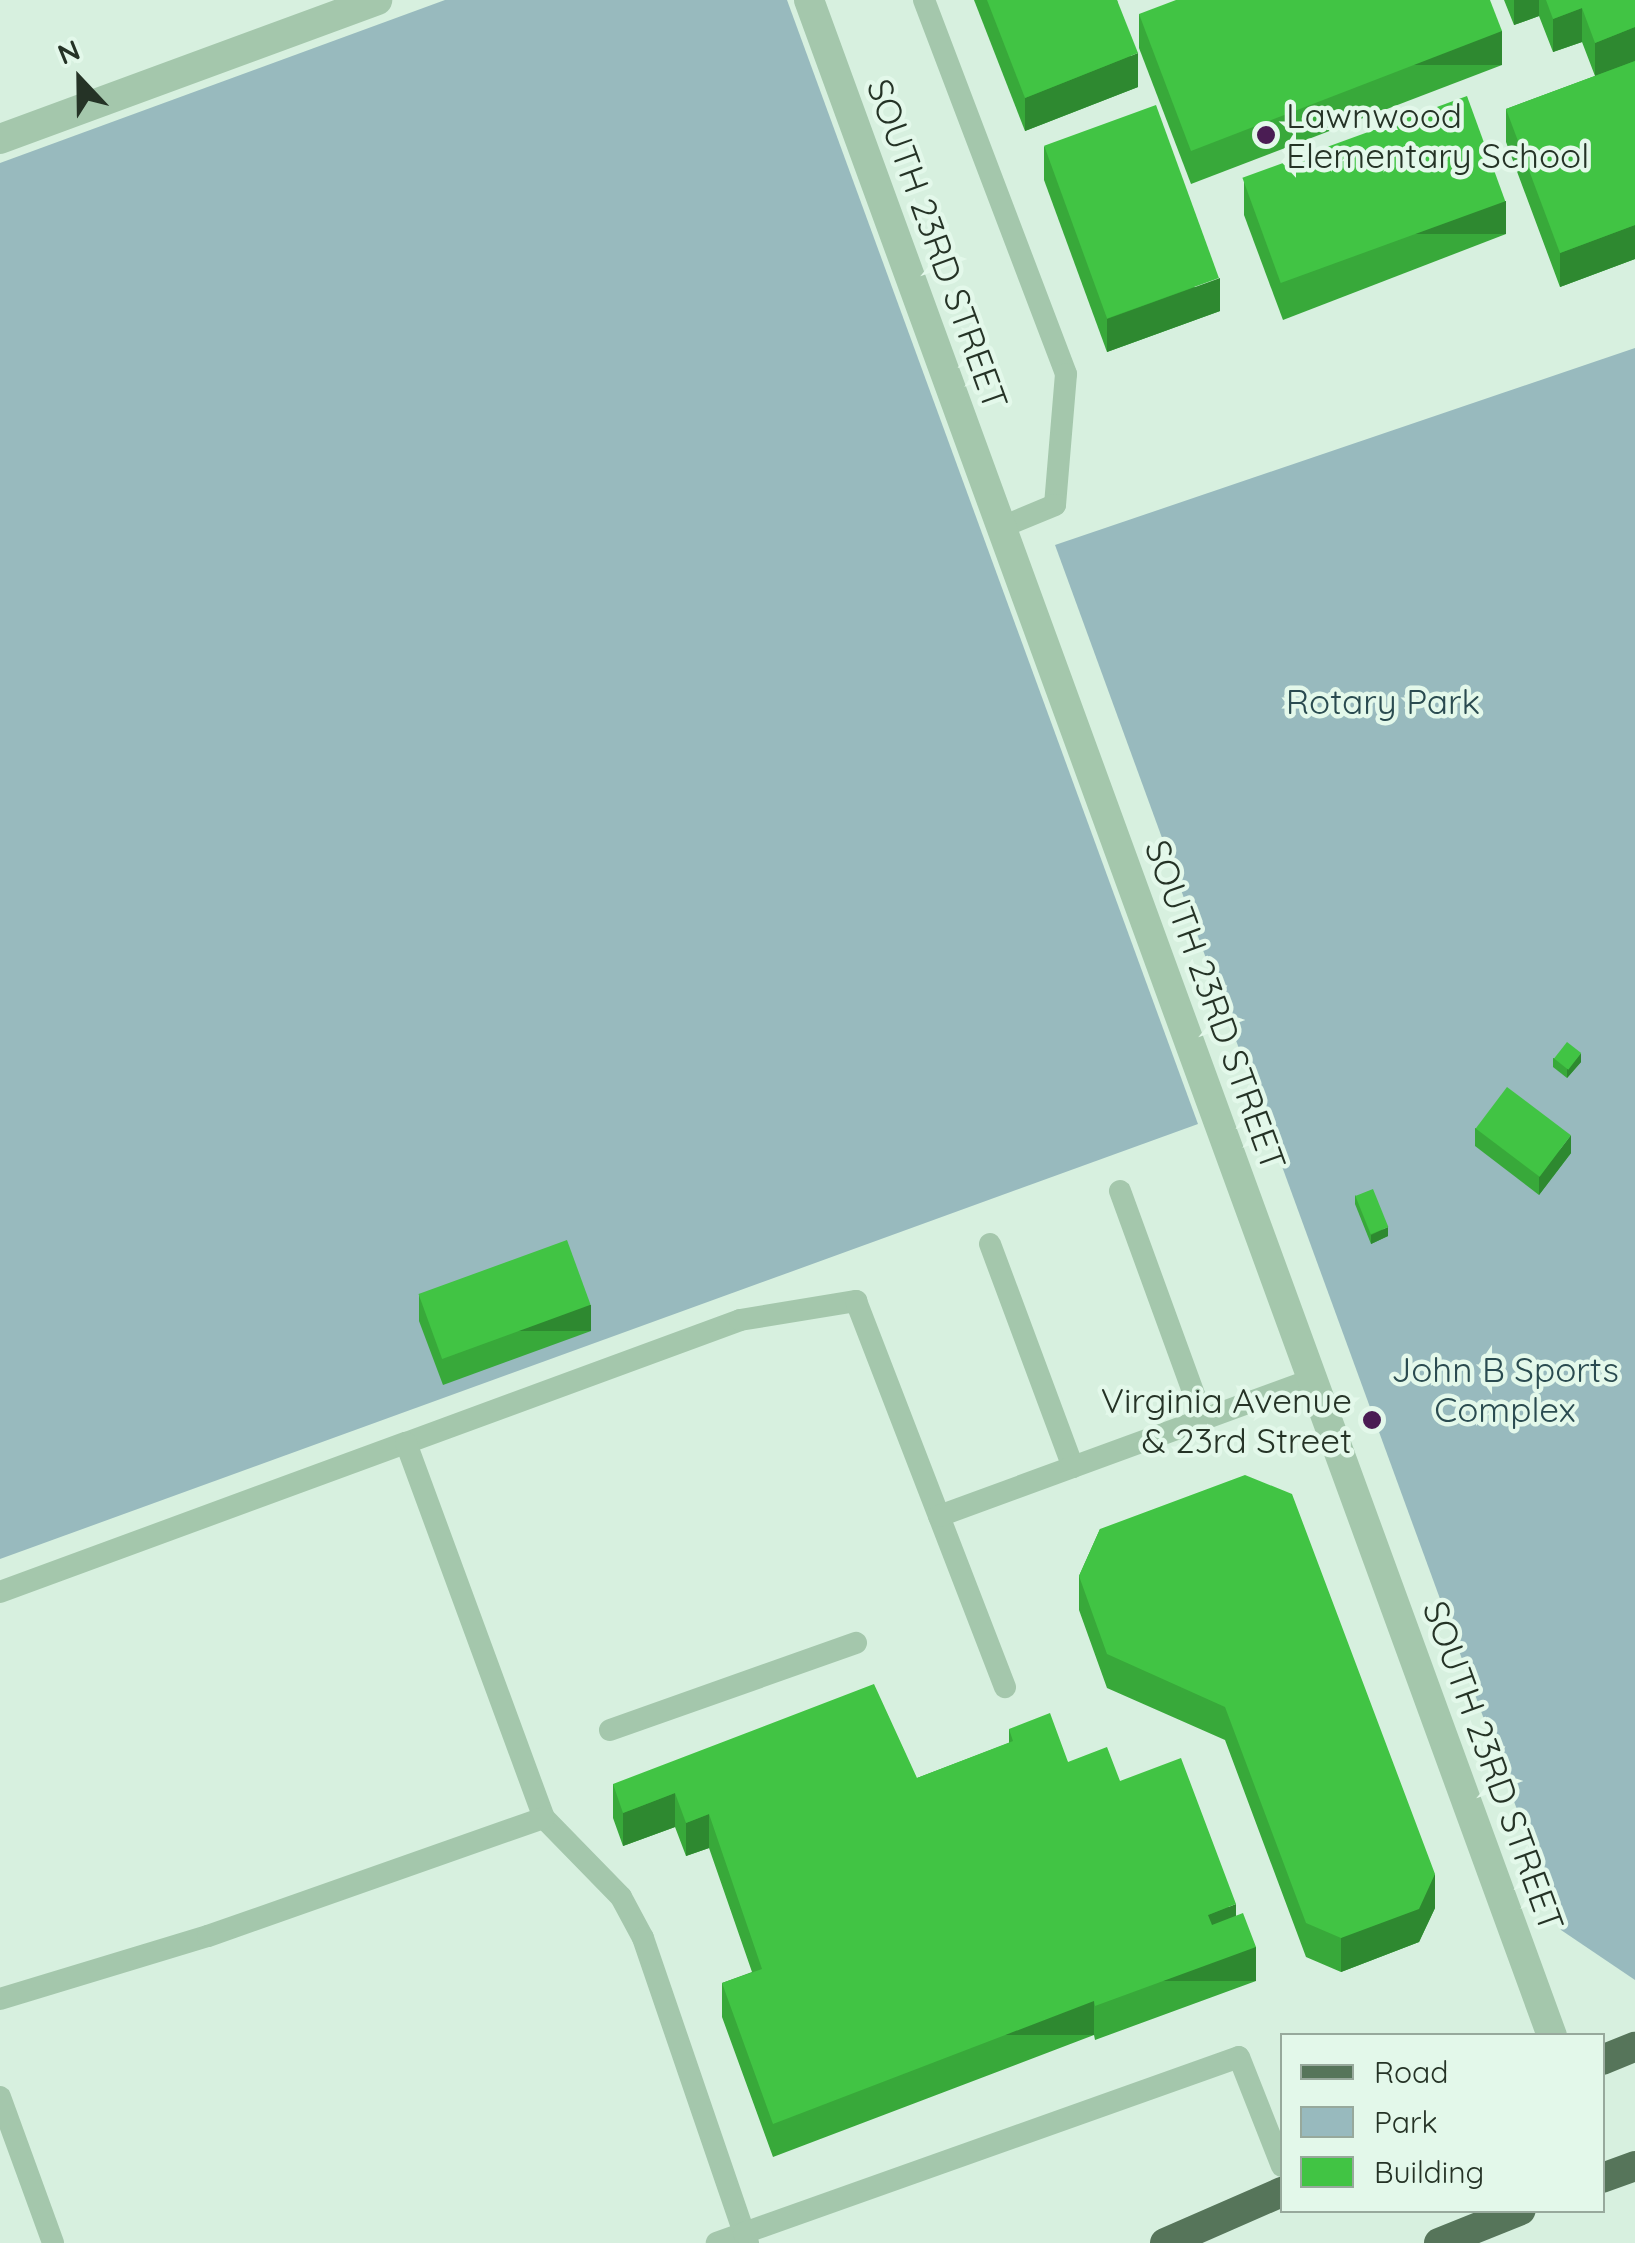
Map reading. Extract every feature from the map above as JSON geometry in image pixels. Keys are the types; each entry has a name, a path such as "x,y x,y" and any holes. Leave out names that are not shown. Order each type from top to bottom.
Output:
{"main road":[{"path":"1605,2059 1635,2047"},
{"path":"1605,2174 1635,2166"},
{"path":"1164,2243 1280,2193"},
{"path":"1439,2243 1514,2213"}],"street":[{"path":"0,138 377,0"},
{"name":"SOUTH 23RD STREET","path":"809,0 1551,2033"}],"lane":[{"path":"924,0 1066,374 1055,505 1002,526"},
{"path":"1120,1191 1203,1419"},
{"path":"990,1244 1073,1466"},
{"path":"0,1592 740,1320 856,1301 1005,1686"},
{"path":"938,1516 1313,1379"},
{"path":"406,1443 544,1818 631,1913 746,2238"},
{"path":"610,1730 856,1643"},
{"path":"0,2000 208,1936 544,1818"},
{"path":"717,2243 746,2238 1238,2057 1280,2161"},
{"path":"0,2097 53,2243"}],"green space":[{"path":"445,0 787,0 1198,1124 0,1559 0,163"},
{"name":"Rotary Park","path":"1635,348 1635,1980 1561,1930 1055,545"}],"building":[{"path":"987,0 1117,0 1138,53 1025,98"},
{"path":"1176,0 1490,0 1502,31 1191,151 1139,14"},
{"path":"1546,0 1635,0 1635,27 1595,43 1582,8 1553,19"},
{"path":"1635,61 1635,225 1560,253 1506,109"},
{"path":"1467,96 1505,201 1281,283 1242,178"},
{"path":"1156,105 1219,278 1107,319 1044,146"},
{"path":"1567,1042 1581,1053 1568,1070 1554,1059"},
{"path":"1507,1087 1571,1135 1540,1177 1476,1129"},
{"path":"1373,1189 1388,1227 1371,1234 1355,1196"},
{"path":"567,1240 591,1305 442,1359 419,1294"},
{"path":"1245,1475 1292,1494 1435,1874 1419,1909 1341,1938 1306,1923 1225,1707 1107,1654 1079,1576 1100,1529"},
{"path":"874,1684 917,1778 1013,1741 1009,1729 1050,1713 1068,1762 1107,1747 1120,1781 1181,1758 1236,1904 1208,1915 1212,1925 1243,1913 1256,1947 1095,2006 1094,2001 773,2124 722,1983 762,1969 709,1814 686,1823 675,1793 623,1813 613,1784"}],"place":[{"name":"Lawnwood Elementary School","path":"1266,135"},
{"name":"Virginia Avenue & 23rd Street","path":"1372,1420"}],"park label":[{"name":"John B Sports Complex","path":"1505,1389"}]}
